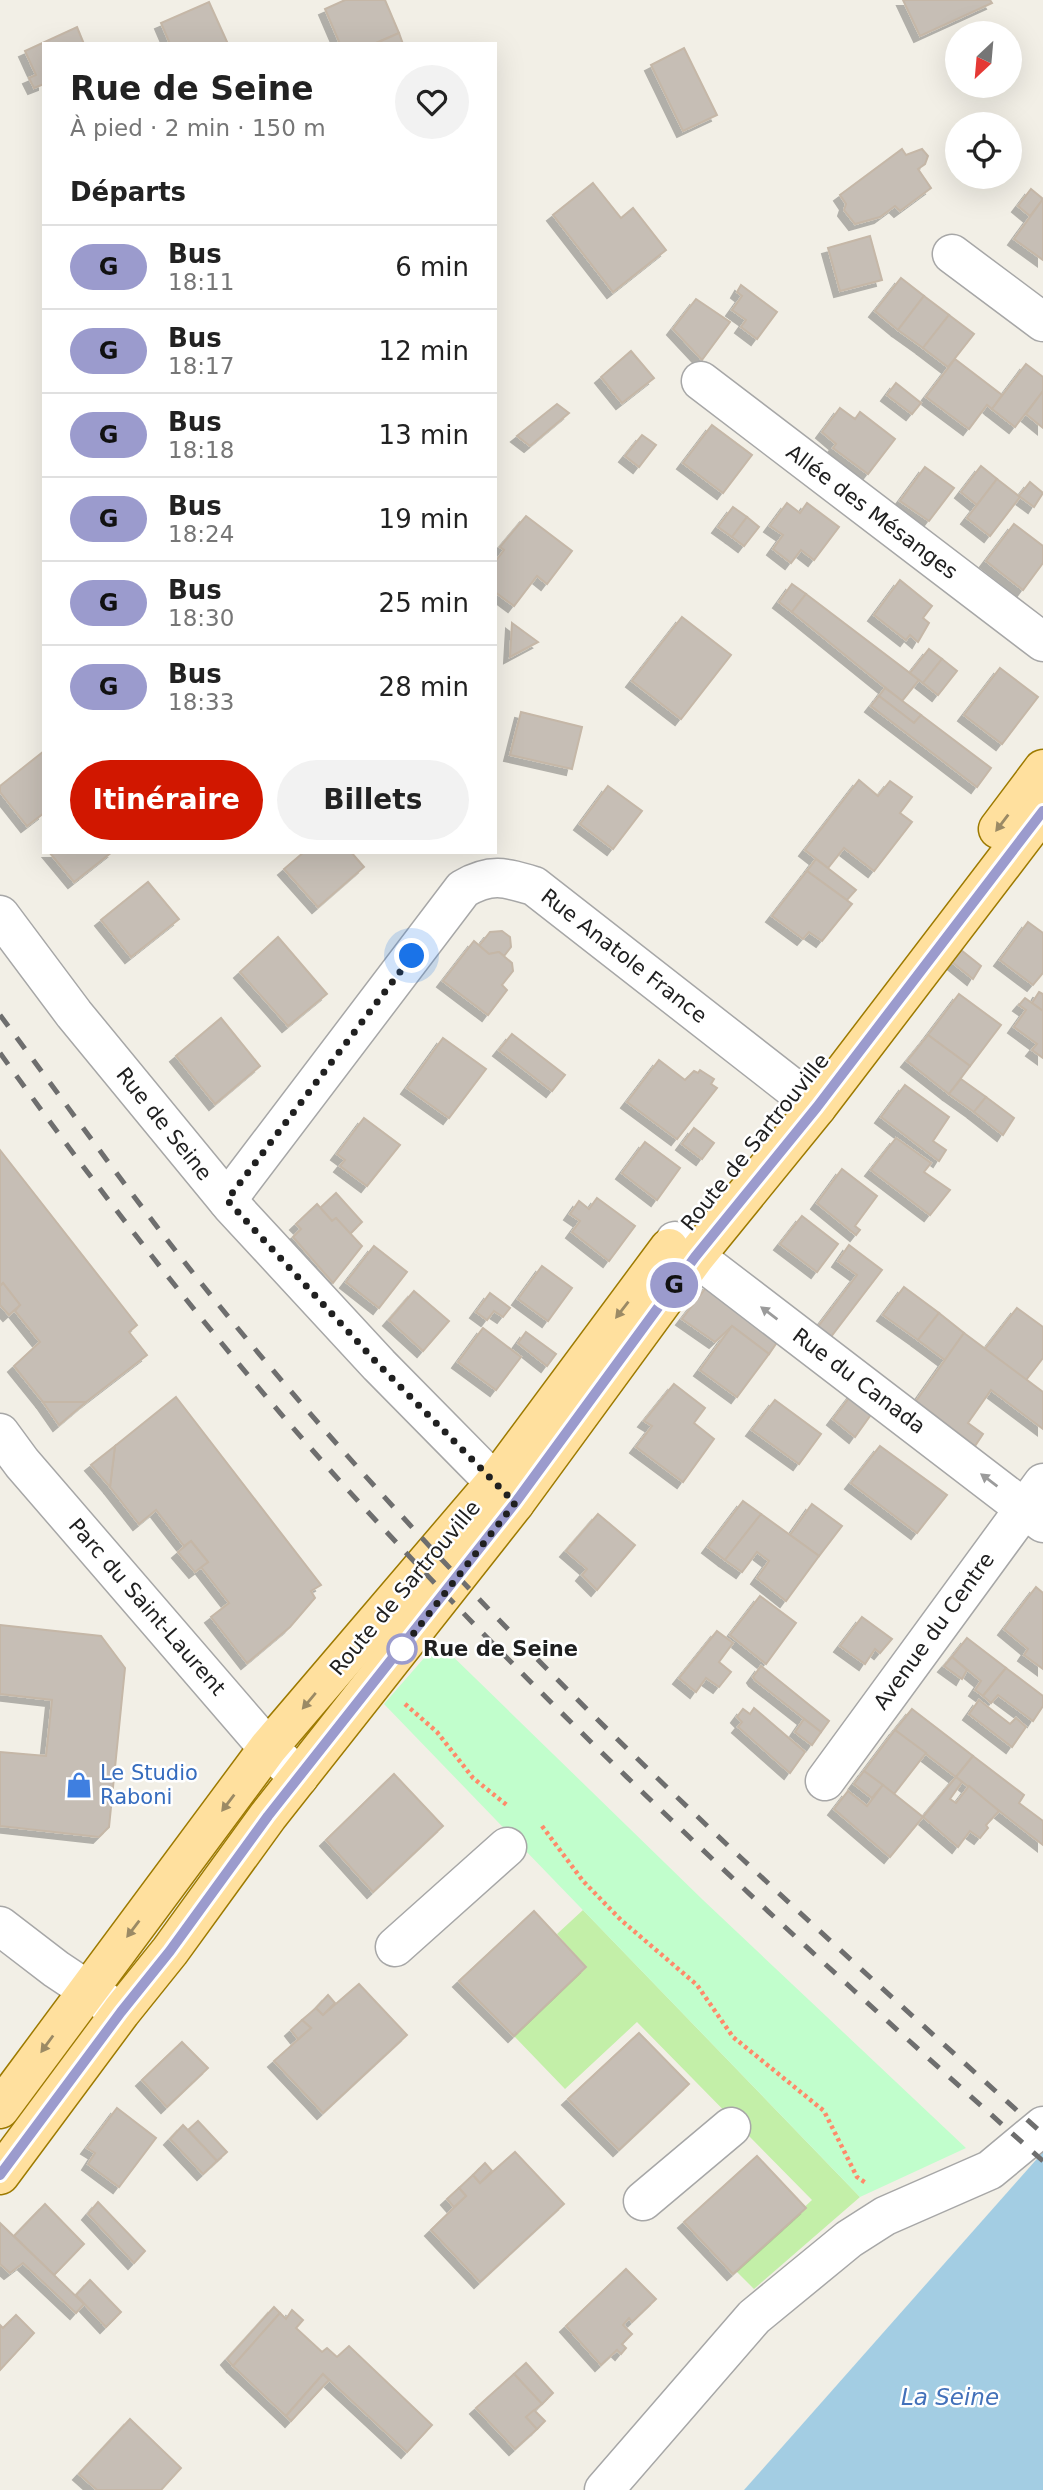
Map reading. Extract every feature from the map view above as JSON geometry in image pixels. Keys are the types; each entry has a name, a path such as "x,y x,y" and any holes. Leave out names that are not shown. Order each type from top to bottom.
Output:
{"main road":[{"name":"Route de Sartrouville","path":"808,1099 1043,769"},
{"name":"Route de Sartrouville","path":"0,2175 299,1777 383,1672 505,1492 685,1249 1043,811"},
{"name":"Route de Sartrouville","path":"0,2109 268,1748 505,1492"}],"street":[{"path":"952,254 1043,322"},
{"name":"Allée des Mésanges","path":"701,381 1043,642"},
{"name":"Rue Anatole France","path":"227,1200 463,889 482,878 505,877 534,886 808,1099"},
{"name":"Rue de Seine","path":"0,915 74,1014 227,1200 379,1365 505,1492"},
{"name":"Rue du Canada","path":"685,1249 1037,1504"},
{"name":"Parc du Saint-Laurent","path":"0,1433 268,1748 299,1777"},
{"name":"Avenue du Centre","path":"825,1781 1037,1504"},
{"path":"395,1947 511,1830"},
{"path":"0,1926 121,2012"},
{"path":"604,2490 754,2317 849,2239 900,2210 990,2170 1043,2126"},
{"path":"643,2201 731,2127"}],"path":[{"path":"383,1672 408,1709 438,1732 511,1830"},
{"path":"536,1823 547,1829 583,1881 612,1911 696,1984 733,2037 824,2111 857,2177 900,2210"}],"green space":[{"path":"438,1642 703,1900 966,2148 860,2197 384,1704"},
{"path":"583,1910 860,2197 754,2289 736,2271 812,2200 637,2022 565,2089 514,2036 586,1967 557,1934"}],"water":[{"name":"La Seine","path":"1043,2152 1043,2490 744,2490"}],"building":[{"path":"345,0 385,0 399,33 379,42 339,42 325,9"},
{"path":"903,0 990,0 992,3 953,21 945,21 945,25 920,36"},
{"path":"209,2 227,42 169,42 161,23"},
{"path":"77,27 83,42 44,42"},
{"path":"399,33 402,42 379,42"},
{"path":"42,43 42,85 34,88 29,78 36,75 25,51"},
{"path":"684,48 717,115 683,131 651,65"},
{"path":"902,149 906,155 922,149 928,156 925,164 918,169 931,188 900,211 895,206 880,217 855,224 844,210 846,204 840,195"},
{"path":"593,183 621,218 633,208 666,250 613,292 553,215"},
{"path":"1031,189 1043,199 1030,216 1018,206"},
{"path":"1043,199 1043,260 1014,239"},
{"path":"870,236 882,280 840,291 828,248"},
{"path":"901,278 924,296 898,330 875,311"},
{"path":"741,285 777,312 757,339 741,327 746,320 732,310 742,296 737,292"},
{"path":"924,296 949,315 923,348 898,330"},
{"path":"696,299 730,322 702,360 673,329"},
{"path":"949,315 974,334 948,367 923,348"},
{"path":"631,351 654,378 622,403 601,377"},
{"path":"955,359 1002,395 992,409 987,405 969,429 926,397"},
{"path":"1026,364 1043,377 1043,391 1015,427 992,409"},
{"path":"896,383 921,403 912,414 887,395"},
{"path":"1043,391 1043,428 1026,414"},
{"path":"557,404 569,413 530,446 517,436"},
{"path":"840,408 855,419 860,412 895,439 868,474 833,448 836,444 822,432"},
{"path":"712,425 752,455 723,493 683,463"},
{"path":"642,435 656,445 639,467 625,456"},
{"path":"981,466 997,479 977,505 961,492"},
{"path":"925,467 954,488 929,521 900,501"},
{"path":"997,479 1020,497 990,536 967,518"},
{"path":"1030,482 1043,493 1034,507 1019,496"},
{"path":"787,503 800,513 807,503 839,527 814,560 801,550 791,563 773,549 783,535 770,526"},
{"path":"733,507 747,517 732,537 718,527"},
{"path":"526,516 572,551 547,584 537,576 514,606 497,593 497,559 504,550 500,547"},
{"path":"747,517 759,527 744,546 732,537"},
{"path":"1014,524 1043,546 1043,563 1023,590 986,561"},
{"path":"900,580 932,606 923,618 929,623 918,642 910,635 906,640 874,615"},
{"path":"792,584 806,594 792,612 779,602"},
{"path":"806,594 919,680 902,701 792,612"},
{"path":"682,617 731,655 681,719 632,681"},
{"path":"512,623 538,642 510,657"},
{"path":"929,649 942,659 923,683 910,673"},
{"path":"942,659 957,671 938,695 923,683"},
{"path":"1000,668 1038,697 1002,744 964,715"},
{"path":"885,688 921,715 914,723 879,696"},
{"path":"879,696 914,723 921,715 991,768 977,787 871,706"},
{"path":"521,712 582,727 572,769 510,755"},
{"path":"42,753 42,815 27,826 0,792 0,786"},
{"path":"859,780 878,796 890,781 912,797 900,813 912,822 874,871 844,848 828,868 805,850"},
{"path":"608,786 642,811 613,849 580,824"},
{"path":"51,854 109,854 74,882"},
{"path":"302,854 353,854 364,867 318,907 284,869"},
{"path":"816,859 856,890 847,900 807,871"},
{"path":"807,871 852,904 822,941 809,932 803,939 772,916"},
{"path":"148,882 179,919 131,957 101,920"},
{"path":"1028,922 1043,933 1043,973 1033,985 1000,960"},
{"path":"502,931 510,937 511,947 504,956 499,952 489,954 479,946 490,932"},
{"path":"278,937 327,994 288,1026 240,972"},
{"path":"474,941 489,954 499,952 512,963 513,971 502,985 507,990 488,1015 443,981"},
{"path":"961,950 981,966 973,979 952,962"},
{"path":"1039,992 1043,994 1043,1011 1032,1003"},
{"path":"959,994 1001,1025 970,1066 928,1035"},
{"path":"1025,998 1043,1011 1043,1058 1032,1050 1037,1044 1014,1027 1026,1010 1019,1005"},
{"path":"221,1018 260,1066 215,1104 176,1056"},
{"path":"512,1034 565,1075 552,1091 499,1050"},
{"path":"928,1035 970,1066 949,1094 907,1061"},
{"path":"443,1038 486,1069 449,1118 407,1088"},
{"path":"659,1060 685,1080 694,1071 698,1073 700,1070 714,1079 711,1084 717,1088 677,1139 627,1102"},
{"path":"961,1079 986,1097 974,1112 949,1094"},
{"path":"905,1085 949,1117 933,1141 946,1150 939,1161 881,1117"},
{"path":"986,1097 1014,1118 1003,1135 974,1112"},
{"path":"364,1118 400,1145 367,1186 340,1166 345,1160 337,1154"},
{"path":"694,1128 714,1143 702,1159 682,1144"},
{"path":"896,1138 931,1163 924,1172 950,1190 930,1215 871,1170"},
{"path":"645,1142 680,1168 657,1200 622,1173"},
{"path":"0,1150 137,1325 129,1332 147,1355 86,1402 43,1402 14,1366 40,1342 15,1311 20,1305 3,1283 0,1286"},
{"path":"842,1169 877,1196 855,1226 860,1230 856,1235 817,1203"},
{"path":"336,1193 362,1222 350,1234 336,1218 332,1221 320,1208"},
{"path":"597,1198 635,1226 609,1261 572,1232 580,1221 570,1214 579,1201 589,1209"},
{"path":"317,1204 332,1221 336,1218 362,1246 333,1283 293,1237 301,1229 296,1224"},
{"path":"802,1216 838,1244 817,1272 780,1244"},
{"path":"849,1245 882,1270 830,1338 817,1328 857,1275 838,1261"},
{"path":"374,1246 407,1272 379,1308 346,1282"},
{"path":"542,1266 572,1288 548,1321 518,1299"},
{"path":"3,1283 20,1305 9,1315 0,1305 0,1286"},
{"path":"709,1284 780,1338 769,1354 732,1326 715,1342 682,1319"},
{"path":"904,1287 939,1313 918,1340 883,1315"},
{"path":"414,1291 449,1321 423,1351 389,1320"},
{"path":"490,1293 510,1308 503,1317 494,1311 487,1320 476,1312"},
{"path":"1017,1308 1043,1327 1043,1358 1026,1380 985,1349"},
{"path":"939,1313 964,1333 945,1360 918,1340"},
{"path":"732,1326 769,1354 737,1397 700,1370"},
{"path":"483,1328 521,1357 496,1390 458,1362"},
{"path":"526,1332 556,1354 547,1366 518,1343"},
{"path":"964,1333 1043,1392 1043,1429 991,1390 968,1423 983,1434 975,1446 916,1401"},
{"path":"674,1384 705,1408 694,1423 714,1439 683,1482 636,1447 652,1426 644,1421"},
{"path":"853,1393 875,1409 855,1437 833,1419"},
{"path":"176,1397 321,1585 311,1591 315,1598 290,1627 247,1663 211,1617 229,1603 201,1567 208,1562 191,1541 184,1546 156,1510 139,1524 110,1487 115,1446"},
{"path":"775,1400 821,1434 799,1464 752,1430"},
{"path":"43,1402 86,1402 59,1425"},
{"path":"115,1446 110,1487 91,1465"},
{"path":"880,1446 947,1495 917,1533 851,1483"},
{"path":"743,1501 761,1514 725,1560 708,1547"},
{"path":"812,1504 842,1526 819,1556 790,1535"},
{"path":"598,1514 635,1545 597,1590 582,1575 587,1569 566,1551"},
{"path":"761,1514 819,1556 786,1601 757,1578 769,1561 757,1552 742,1572 725,1560"},
{"path":"191,1541 208,1562 195,1572 178,1552"},
{"path":"1036,1587 1043,1593 1043,1669 1024,1655 1028,1649 1004,1629"},
{"path":"760,1596 796,1623 766,1664 730,1635"},
{"path":"862,1617 892,1639 880,1653 875,1649 865,1664 840,1646"},
{"path":"0,1625 101,1636 125,1668 109,1827 99,1837 0,1826 0,1752 46,1756 52,1700 0,1694"},
{"path":"717,1631 733,1643 719,1662 731,1672 719,1687 706,1678 696,1692 679,1678"},
{"path":"967,1638 1006,1668 983,1696 975,1690 981,1681 952,1657"},
{"path":"952,1657 967,1670 962,1679 944,1666"},
{"path":"761,1666 829,1721 821,1732 755,1680 753,1677"},
{"path":"1006,1668 1043,1696 1043,1706 1033,1721 998,1695 991,1703 983,1696"},
{"path":"979,1700 1010,1724 1016,1718 1026,1727 1012,1747 969,1714"},
{"path":"754,1708 805,1752 790,1773 738,1727 742,1722 737,1717 743,1709 750,1714"},
{"path":"912,1709 973,1756 956,1777 895,1730"},
{"path":"804,1719 821,1732 812,1745 795,1732"},
{"path":"895,1730 926,1753 894,1794 864,1771"},
{"path":"973,1756 1024,1795 1019,1803 1043,1821 1043,1845 956,1777"},
{"path":"864,1771 883,1785 872,1798 854,1784"},
{"path":"394,1774 443,1826 373,1892 326,1840"},
{"path":"956,1777 962,1782 950,1799 956,1803 969,1786 999,1811 986,1825 988,1828 980,1838 970,1831 958,1847 923,1817"},
{"path":"883,1785 923,1817 890,1857 834,1809 848,1791 867,1806"},
{"path":"534,1911 586,1967 514,2036 459,1981"},
{"path":"359,1984 407,2035 323,2113 274,2061 311,2028 302,2020 316,2008 323,2015"},
{"path":"328,1995 335,2003 323,2015 316,2008"},
{"path":"302,2020 311,2028 298,2039 291,2030"},
{"path":"639,2033 689,2084 619,2150 568,2099"},
{"path":"182,2042 208,2068 167,2107 142,2080"},
{"path":"117,2108 156,2138 119,2187 88,2164 95,2153 87,2148"},
{"path":"198,2121 227,2152 217,2161 188,2130"},
{"path":"183,2125 217,2161 203,2174 170,2139"},
{"path":"515,2152 564,2204 480,2282 431,2230 466,2196 459,2188 473,2175 480,2183"},
{"path":"757,2156 806,2208 733,2274 684,2222"},
{"path":"485,2163 492,2171 480,2183 473,2175"},
{"path":"459,2188 466,2196 454,2207 447,2199"},
{"path":"98,2202 145,2251 134,2263 88,2214"},
{"path":"45,2204 84,2244 54,2275 14,2236"},
{"path":"0,2223 84,2304 76,2313 23,2263 10,2273 0,2264"},
{"path":"626,2269 656,2299 632,2322 629,2318 623,2325 632,2334 622,2344 626,2348 621,2354 617,2350 601,2365 566,2326"},
{"path":"90,2280 121,2312 106,2327 76,2295"},
{"path":"274,2307 280,2313 233,2366 227,2359"},
{"path":"292,2310 303,2320 296,2328 322,2352 327,2348 337,2357 349,2346 432,2425 407,2452 323,2374 286,2416 233,2366 280,2313 286,2319"},
{"path":"16,2315 34,2333 0,2370 0,2325 3,2328"},
{"path":"526,2363 553,2393 542,2404 514,2374"},
{"path":"323,2374 329,2380 291,2421 286,2416"},
{"path":"514,2374 542,2404 526,2417 537,2429 515,2449 476,2408"},
{"path":"534,2410 545,2421 537,2429 526,2417"},
{"path":"130,2419 181,2468 161,2490 97,2490 79,2474"}],"railway":[{"path":"0,1015 130,1192 203,1285 290,1390 410,1525 639,1761 799,1912 1043,2134"},
{"path":"0,1053 93,1180 239,1365 395,1541 631,1781 876,2011 1043,2161"}],"bus line":[{"name":"G","path":"0,2175 121,2012 170,1951 268,1816 338,1731 515,1503 695,1257 817,1107 1043,811"}],"place":[{"name":"Rue de Seine","path":"402,1649"},
{"name":"Le Studio Raboni","path":"79,1785"}],"route":[{"path":"402,1649 400,1651 515,1503 379,1365 227,1200 412,956"}]}
